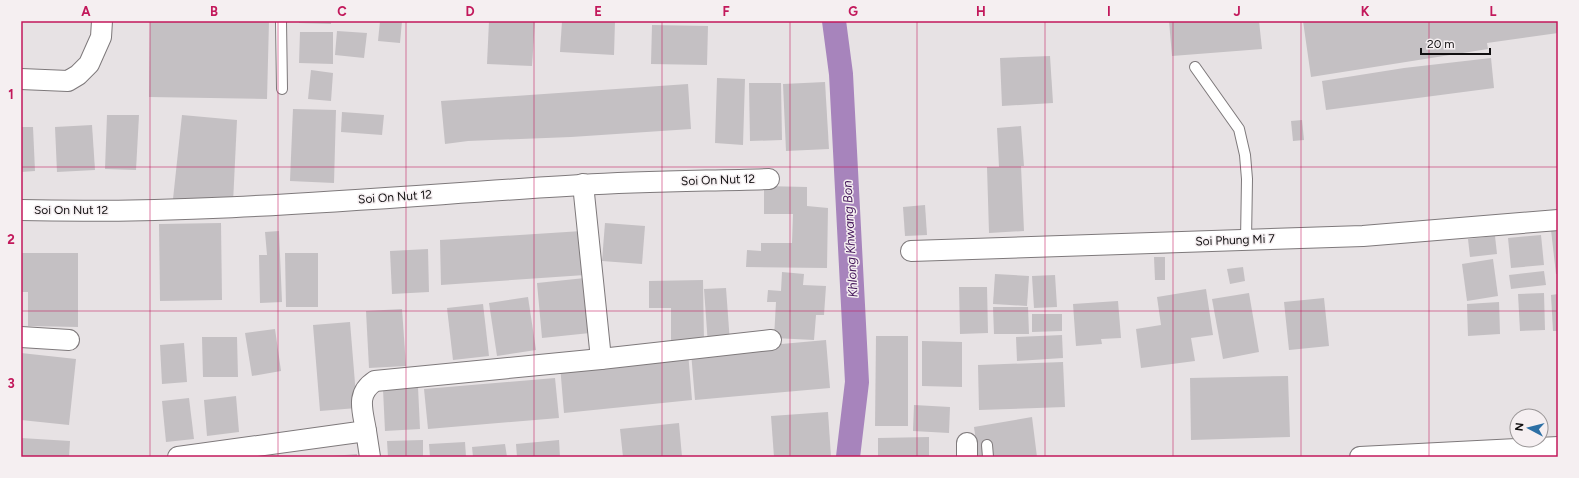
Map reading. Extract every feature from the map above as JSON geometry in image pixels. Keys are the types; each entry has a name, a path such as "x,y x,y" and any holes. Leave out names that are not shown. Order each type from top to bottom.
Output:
{"street":[{"path":"21,79 68,81 78,75 89,64 98,44 101,37 102,21"},
{"name":"Soi On Nut 12","path":"21,210 59,211 220,208 584,184 769,179"},
{"path":"584,184 601,359"},
{"name":"Soi Phung Mi 7","path":"911,251 1363,236 1558,220"},
{"path":"21,337 69,340"},
{"path":"370,457 362,394 370,384 375,381 601,359 771,340"},
{"path":"178,457 366,431"},
{"path":"1360,457 1558,447"}],"lane":[{"path":"282,21 282,89"},
{"path":"1195,67 1239,129 1245,155 1247,179 1246,240"},
{"path":"987,445 988,457"}],"building":[{"path":"150,21 269,21 267,99 149,97"},
{"path":"299,21 331,21 331,24 299,23"},
{"path":"380,21 402,21 400,43 378,41"},
{"path":"489,21 535,21 532,66 487,64"},
{"path":"562,21 615,21 614,55 560,52"},
{"path":"1169,21 1259,21 1262,49 1172,56"},
{"path":"1303,21 1558,21 1558,33 1487,43 1488,49 1311,77"},
{"path":"652,25 708,26 707,65 651,64"},
{"path":"337,31 367,33 364,58 335,55"},
{"path":"300,32 333,32 333,64 299,63"},
{"path":"1050,56 1053,103 1002,106 1000,58"},
{"path":"1491,58 1494,88 1326,110 1322,81 1404,68"},
{"path":"311,70 333,73 331,101 308,99"},
{"path":"717,78 745,79 743,145 715,143"},
{"path":"825,82 829,149 786,151 783,84"},
{"path":"749,83 781,83 782,140 750,141"},
{"path":"688,84 691,129 571,137 468,141 445,144 441,101"},
{"path":"293,109 336,110 334,183 290,181"},
{"path":"342,112 384,115 382,135 341,132"},
{"path":"107,115 139,115 136,170 105,169"},
{"path":"182,115 237,120 233,203 173,199"},
{"path":"1302,120 1304,140 1293,141 1291,121"},
{"path":"92,125 95,170 57,172 55,127"},
{"path":"1021,126 1024,166 1021,166 1024,231 989,233 987,167 999,167 997,128"},
{"path":"21,127 33,127 35,171 21,172"},
{"path":"764,186 807,187 807,206 828,208 827,268 746,267 747,250 761,251 761,243 792,243 793,214 764,214"},
{"path":"925,205 927,235 905,236 903,207"},
{"path":"221,223 222,300 160,301 159,224"},
{"path":"605,223 645,226 642,264 602,261"},
{"path":"1558,229 1558,274 1556,274 1551,230"},
{"path":"279,231 282,302 260,303 259,255 267,255 265,232"},
{"path":"582,231 585,275 441,285 440,240"},
{"path":"1541,235 1544,265 1511,268 1508,238"},
{"path":"1495,236 1497,254 1470,257 1468,239"},
{"path":"428,249 429,292 392,294 390,251"},
{"path":"21,253 78,253 78,327 28,326 28,292 21,292"},
{"path":"285,253 318,253 318,307 286,307"},
{"path":"1154,257 1165,257 1165,280 1155,280"},
{"path":"1493,259 1498,296 1467,301 1462,264"},
{"path":"1243,267 1245,281 1230,284 1227,269"},
{"path":"1544,271 1546,285 1511,289 1509,275"},
{"path":"782,272 804,274 803,285 826,286 824,315 816,315 814,340 774,338 776,302 767,302 768,290 781,291"},
{"path":"995,274 1029,276 1027,306 993,304"},
{"path":"1055,275 1057,307 1034,308 1032,276"},
{"path":"585,278 590,333 542,338 537,283"},
{"path":"703,280 704,343 671,343 671,308 649,308 649,281"},
{"path":"959,287 987,287 988,333 960,334"},
{"path":"726,288 730,343 708,345 704,289"},
{"path":"1206,289 1213,335 1191,338 1195,361 1141,368 1136,329 1161,325 1157,297"},
{"path":"1249,293 1259,352 1223,359 1212,299"},
{"path":"1544,293 1545,330 1520,331 1518,294"},
{"path":"1558,294 1558,331 1553,331 1551,295"},
{"path":"528,297 536,350 497,356 489,303"},
{"path":"1324,298 1329,346 1289,350 1284,302"},
{"path":"1118,301 1121,338 1101,339 1102,344 1076,346 1073,304"},
{"path":"1499,302 1500,334 1468,336 1467,304"},
{"path":"483,304 489,356 453,360 447,308"},
{"path":"993,307 1028,307 1029,334 994,334"},
{"path":"402,309 406,366 369,368 366,311"},
{"path":"1032,314 1062,314 1062,331 1032,332"},
{"path":"350,322 357,408 320,411 313,325"},
{"path":"275,329 281,371 252,376 245,333"},
{"path":"1062,335 1063,358 1017,361 1016,337"},
{"path":"876,336 908,336 908,426 875,426"},
{"path":"202,337 237,337 238,377 203,377"},
{"path":"826,340 830,388 695,400 691,352"},
{"path":"922,341 962,342 962,387 922,386"},
{"path":"184,343 187,382 162,384 160,345"},
{"path":"688,352 692,400 564,413 560,365"},
{"path":"21,353 76,359 69,425 21,420"},
{"path":"1063,362 1065,407 979,410 978,365"},
{"path":"1288,376 1290,437 1191,440 1190,378"},
{"path":"555,378 559,418 428,429 424,389"},
{"path":"418,387 420,429 385,431 383,389"},
{"path":"236,396 239,432 207,436 204,400"},
{"path":"189,398 194,439 166,442 162,401"},
{"path":"914,405 950,407 949,433 913,431"},
{"path":"828,412 831,457 774,457 771,416"},
{"path":"1032,417 1037,457 978,457 974,427"},
{"path":"679,423 682,457 623,457 620,429"},
{"path":"929,437 929,457 878,457 878,438"},
{"path":"21,438 70,441 69,457 21,457"},
{"path":"423,440 423,457 388,457 387,441"},
{"path":"559,440 560,457 517,457 516,444"},
{"path":"465,442 466,457 430,457 429,444"},
{"path":"505,444 507,457 473,457 472,447"},
{"path":"357,454 357,457 333,457 333,456"}],"waterway":[{"name":"Khlong Khwang Bon","path":"834,21 841,74 857,382 848,457"}]}
